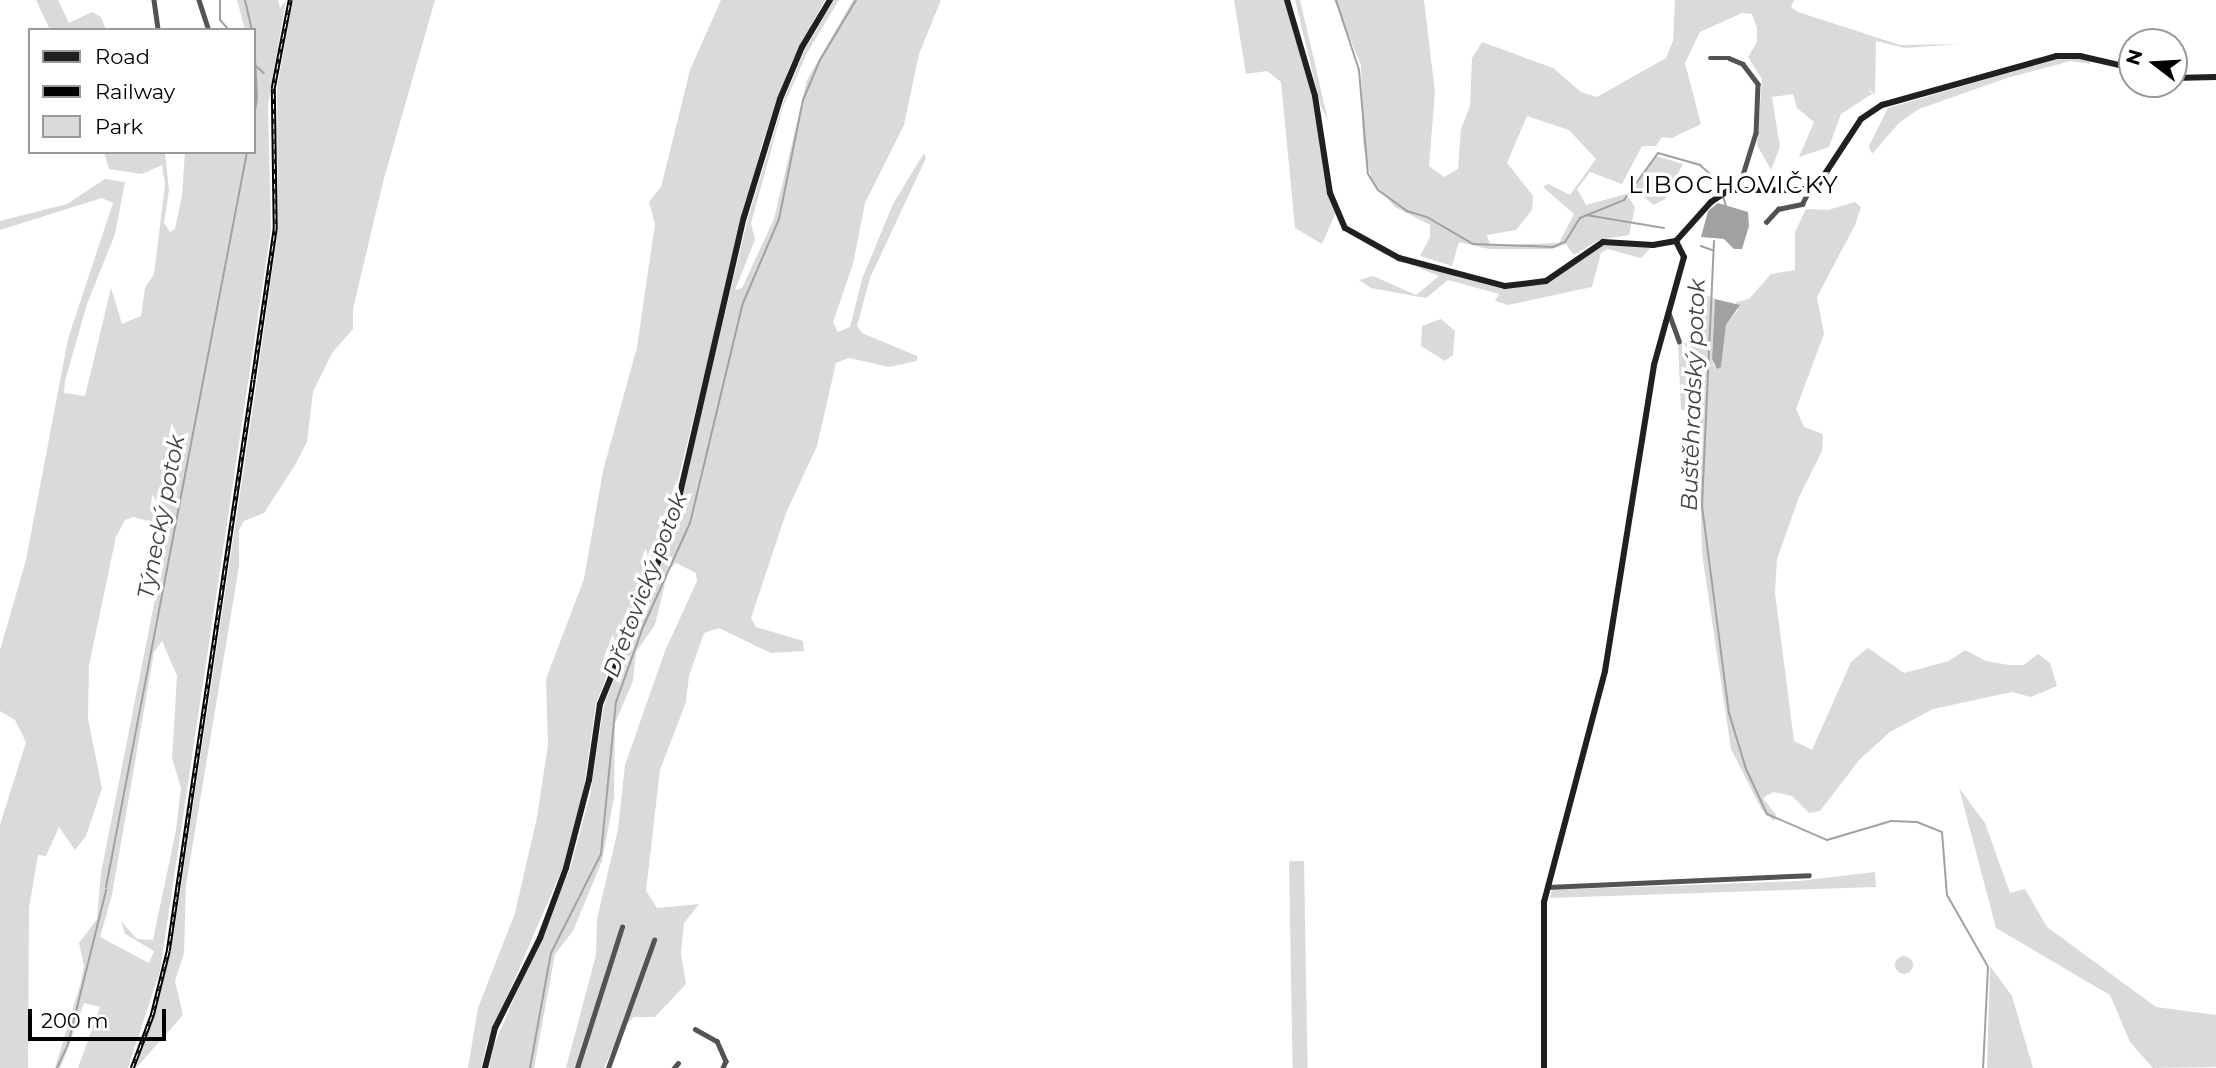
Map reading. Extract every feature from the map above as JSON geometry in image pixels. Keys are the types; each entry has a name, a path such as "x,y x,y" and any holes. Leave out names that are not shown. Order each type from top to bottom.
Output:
{"street":[{"path":"154,0 158,28"},
{"path":"199,0 208,28"},
{"path":"485,1068 495,1028 540,938 566,868 584,803 600,704 672,528 744,217 780,99 802,47 830,0"},
{"path":"1287,0 1315,96 1336,212 1345,228 1365,241 1439,272 1505,286 1546,281 1603,242 1653,245 1675,240 1711,202 1739,188 1810,188"},
{"path":"1766,222 1781,207 1802,204 1810,188 1827,176 1861,120 1882,104 2056,56 2080,56 2118,65"},
{"path":"1710,58 1728,58 1743,64 1758,84 1756,133 1739,188"},
{"path":"2188,80 2200,81 2216,77"},
{"path":"1544,1068 1542,926 1546,887 1605,671 1666,310 1684,257 1675,240"},
{"path":"1666,310 1679,341"},
{"path":"1546,887 1809,875"},
{"path":"577,1068 622,928"},
{"path":"608,1068 654,940"},
{"path":"695,1028 717,1041 726,1061 723,1068"},
{"path":"674,1068 678,1062"}],"green space":[{"path":"36,0 58,0 69,23 92,12 101,17 105,28 49,28"},
{"path":"237,0 278,0 280,8 286,0 268,105 271,229 160,971 128,1068 78,1068 100,1007 84,1003 60,1068 55,1068 84,966 79,943 97,919 101,873 164,553 166,526 133,517 125,520 116,537 89,665 88,719 102,788 86,836 75,850 59,827 46,856 38,855 29,908 28,1068 0,1068 0,825 26,742 15,720 0,711 0,650 26,560 68,339 113,203 102,198 0,230 0,221 67,204 105,179 125,182 115,234 87,304 65,381 64,393 85,396 111,288 122,324 141,316 145,288 154,274 165,185 162,165 142,174 109,169 105,154 165,154 169,190 164,223 170,232 175,229 182,195 185,154 256,154 256,28 244,28","holes":["162,641 177,676 172,758 181,788 176,830 153,940 137,939 121,921 125,934 154,951 149,963 100,937 112,895 154,652"]},
{"path":"293,0 435,0 383,182 353,309 353,329 332,353 313,392 307,442 295,465 264,513 244,521 239,530 239,566 186,885 184,953 175,981 183,1015 136,1068 171,952 257,380 278,229 277,88"},
{"path":"721,0 825,0 790,65 762,144 668,520 596,703 583,794 563,867 487,1043 481,1068 468,1068 478,1008 515,913 537,817 548,745 546,679 584,579 603,471 637,347 655,224 649,202 661,187 690,70"},
{"path":"834,0 839,0 807,53 783,107 751,223 755,240 735,290 742,288 774,219 807,80 853,0 941,0 919,54 904,125 865,203 853,264 833,322 838,332 850,327 862,279 893,204 924,153 926,158 870,278 857,326 862,333 917,356 917,361 889,367 849,358 836,363 817,446 786,513 751,618 756,627 803,641 804,651 771,653 719,628 704,633 689,676 686,702 660,770 646,891 657,908 699,904 684,923 681,954 686,984 655,1017 634,1017 622,1028 604,1068 566,1068 596,955 597,919 618,829 625,765 665,651 697,581 696,573 676,563 668,571 655,625 636,652 633,681 615,723 614,798 602,861 573,931 555,954 534,1068 489,1068 494,1045 570,869 590,795 604,705 675,522 748,218 784,100 805,49"},
{"path":"1234,0 1287,0 1315,96 1336,212 1322,244 1295,228 1281,82 1267,71 1246,74"},
{"path":"1295,0 1300,0 1328,120 1321,107"},
{"path":"1334,0 1424,0 1435,92 1429,166 1444,177 1458,169 1461,129 1470,106 1472,58 1482,42 1553,68 1581,92 1597,97 1666,58 1673,41 1675,0 1794,0 1791,7 1798,12 1900,45 1960,44 1905,48 1876,41 1875,95 1868,88 1872,94 1841,114 1829,147 1799,157 1814,122 1797,108 1793,94 1772,97 1780,147 1771,170 1757,145 1762,79 1748,57 1757,42 1757,28 1752,14 1742,13 1700,32 1685,63 1701,124 1672,138 1662,137 1656,146 1642,146 1622,184 1590,172 1577,189 1586,205 1626,194 1635,207 1629,235 1599,240 1574,255 1566,244 1552,249 1489,249 1459,242 1452,266 1420,256 1430,237 1430,225 1395,207 1372,181 1363,144 1361,65","holes":["1527,116 1569,130 1596,159 1570,195 1548,184 1543,187 1574,214 1559,243 1490,245 1487,235 1516,230 1532,210 1533,196 1507,163"]},
{"path":"2062,57 2090,60 2090,64 2071,61 2007,78 1919,109 1899,123 1872,154 1869,146 1888,108"},
{"path":"1656,156 1683,164 1665,199 1654,205 1633,189"},
{"path":"1855,202 1861,207 1855,225 1817,297 1824,334 1796,409 1804,427 1823,434 1822,451 1799,497 1777,559 1775,593 1794,741 1812,750 1851,662 1868,648 1904,673 1949,661 1965,650 1986,661 2009,665 2024,665 2038,654 2050,663 2057,686 2031,697 2012,692 1933,709 1890,732 1860,759 1820,811 1809,813 1792,796 1773,792 1763,798 1776,815 1774,821 1762,810 1731,749 1702,553 1698,416 1681,409 1678,342 1692,344 1706,295 1715,299 1712,359 1714,366 1721,367 1726,325 1738,310 1736,302 1749,299 1771,274 1795,270 1795,232 1806,209 1828,210"},
{"path":"1346,231 1399,258 1505,286 1546,281 1603,242 1653,245 1641,258 1607,249 1601,253 1592,287 1508,305 1495,301 1499,294 1448,280 1426,298 1371,288 1359,280 1373,276 1416,295 1439,276 1382,253"},
{"path":"1441,319 1455,331 1453,355 1445,361 1421,346 1422,326"},
{"path":"1959,788 1985,823 2010,893 2025,889 2047,927 2156,1007 2216,1015 2216,1067 2153,1068 2130,1042 2110,995 1996,928"},
{"path":"1289,861 1304,861 1308,1068 1293,1068"},
{"path":"1875,872 1876,887 1550,898 1552,890 1799,881"},
{"path":"1904,956 1910,959 1913,965 1910,971 1904,974 1898,971 1895,965 1898,959"},
{"path":"1990,966 2012,996 2033,1068 1987,1068"}],"shaded area":[{"path":"1718,203 1748,212 1749,226 1742,249 1734,249 1724,239 1701,237 1708,211"},
{"path":"1715,299 1740,305 1726,325 1721,367 1717,369 1712,359"}],"waterway":[{"path":"220,0 220,20 227,28"},
{"name":"Týnecký potok","path":"245,0 252,28"},
{"name":"Dřetovický potok","path":"530,1068 551,953 601,854 616,702 643,627 690,523 743,303 779,219 803,100 820,60 856,0"},
{"name":"Buštěhradský potok","path":"1336,0 1359,70 1368,174 1378,190 1407,211 1427,217 1473,244 1553,247 1565,242 1580,218 1624,200 1658,153 1700,165 1719,182 1726,206"},
{"path":"257,67 264,73"},
{"name":"Týnecký potok","path":"256,78 256,104"},
{"name":"Týnecký potok","path":"106,887 247,154"},
{"path":"1586,215 1664,228"},
{"name":"Buštěhradský potok","path":"1714,241 1702,506 1729,713 1746,769 1767,814 1827,840 1891,821 1917,822 1942,832 1947,895 1988,967 1983,1068"},
{"path":"1701,246 1712,250"},
{"name":"Týnecký potok","path":"57,1068 68,1044 106,890"}],"railway":[{"path":"132,1068 152,1015 168,951 253,379 275,229 273,88 290,0"}],"district":[{"name":"LIBOCHOVIČKY","path":"1734,185"}]}
